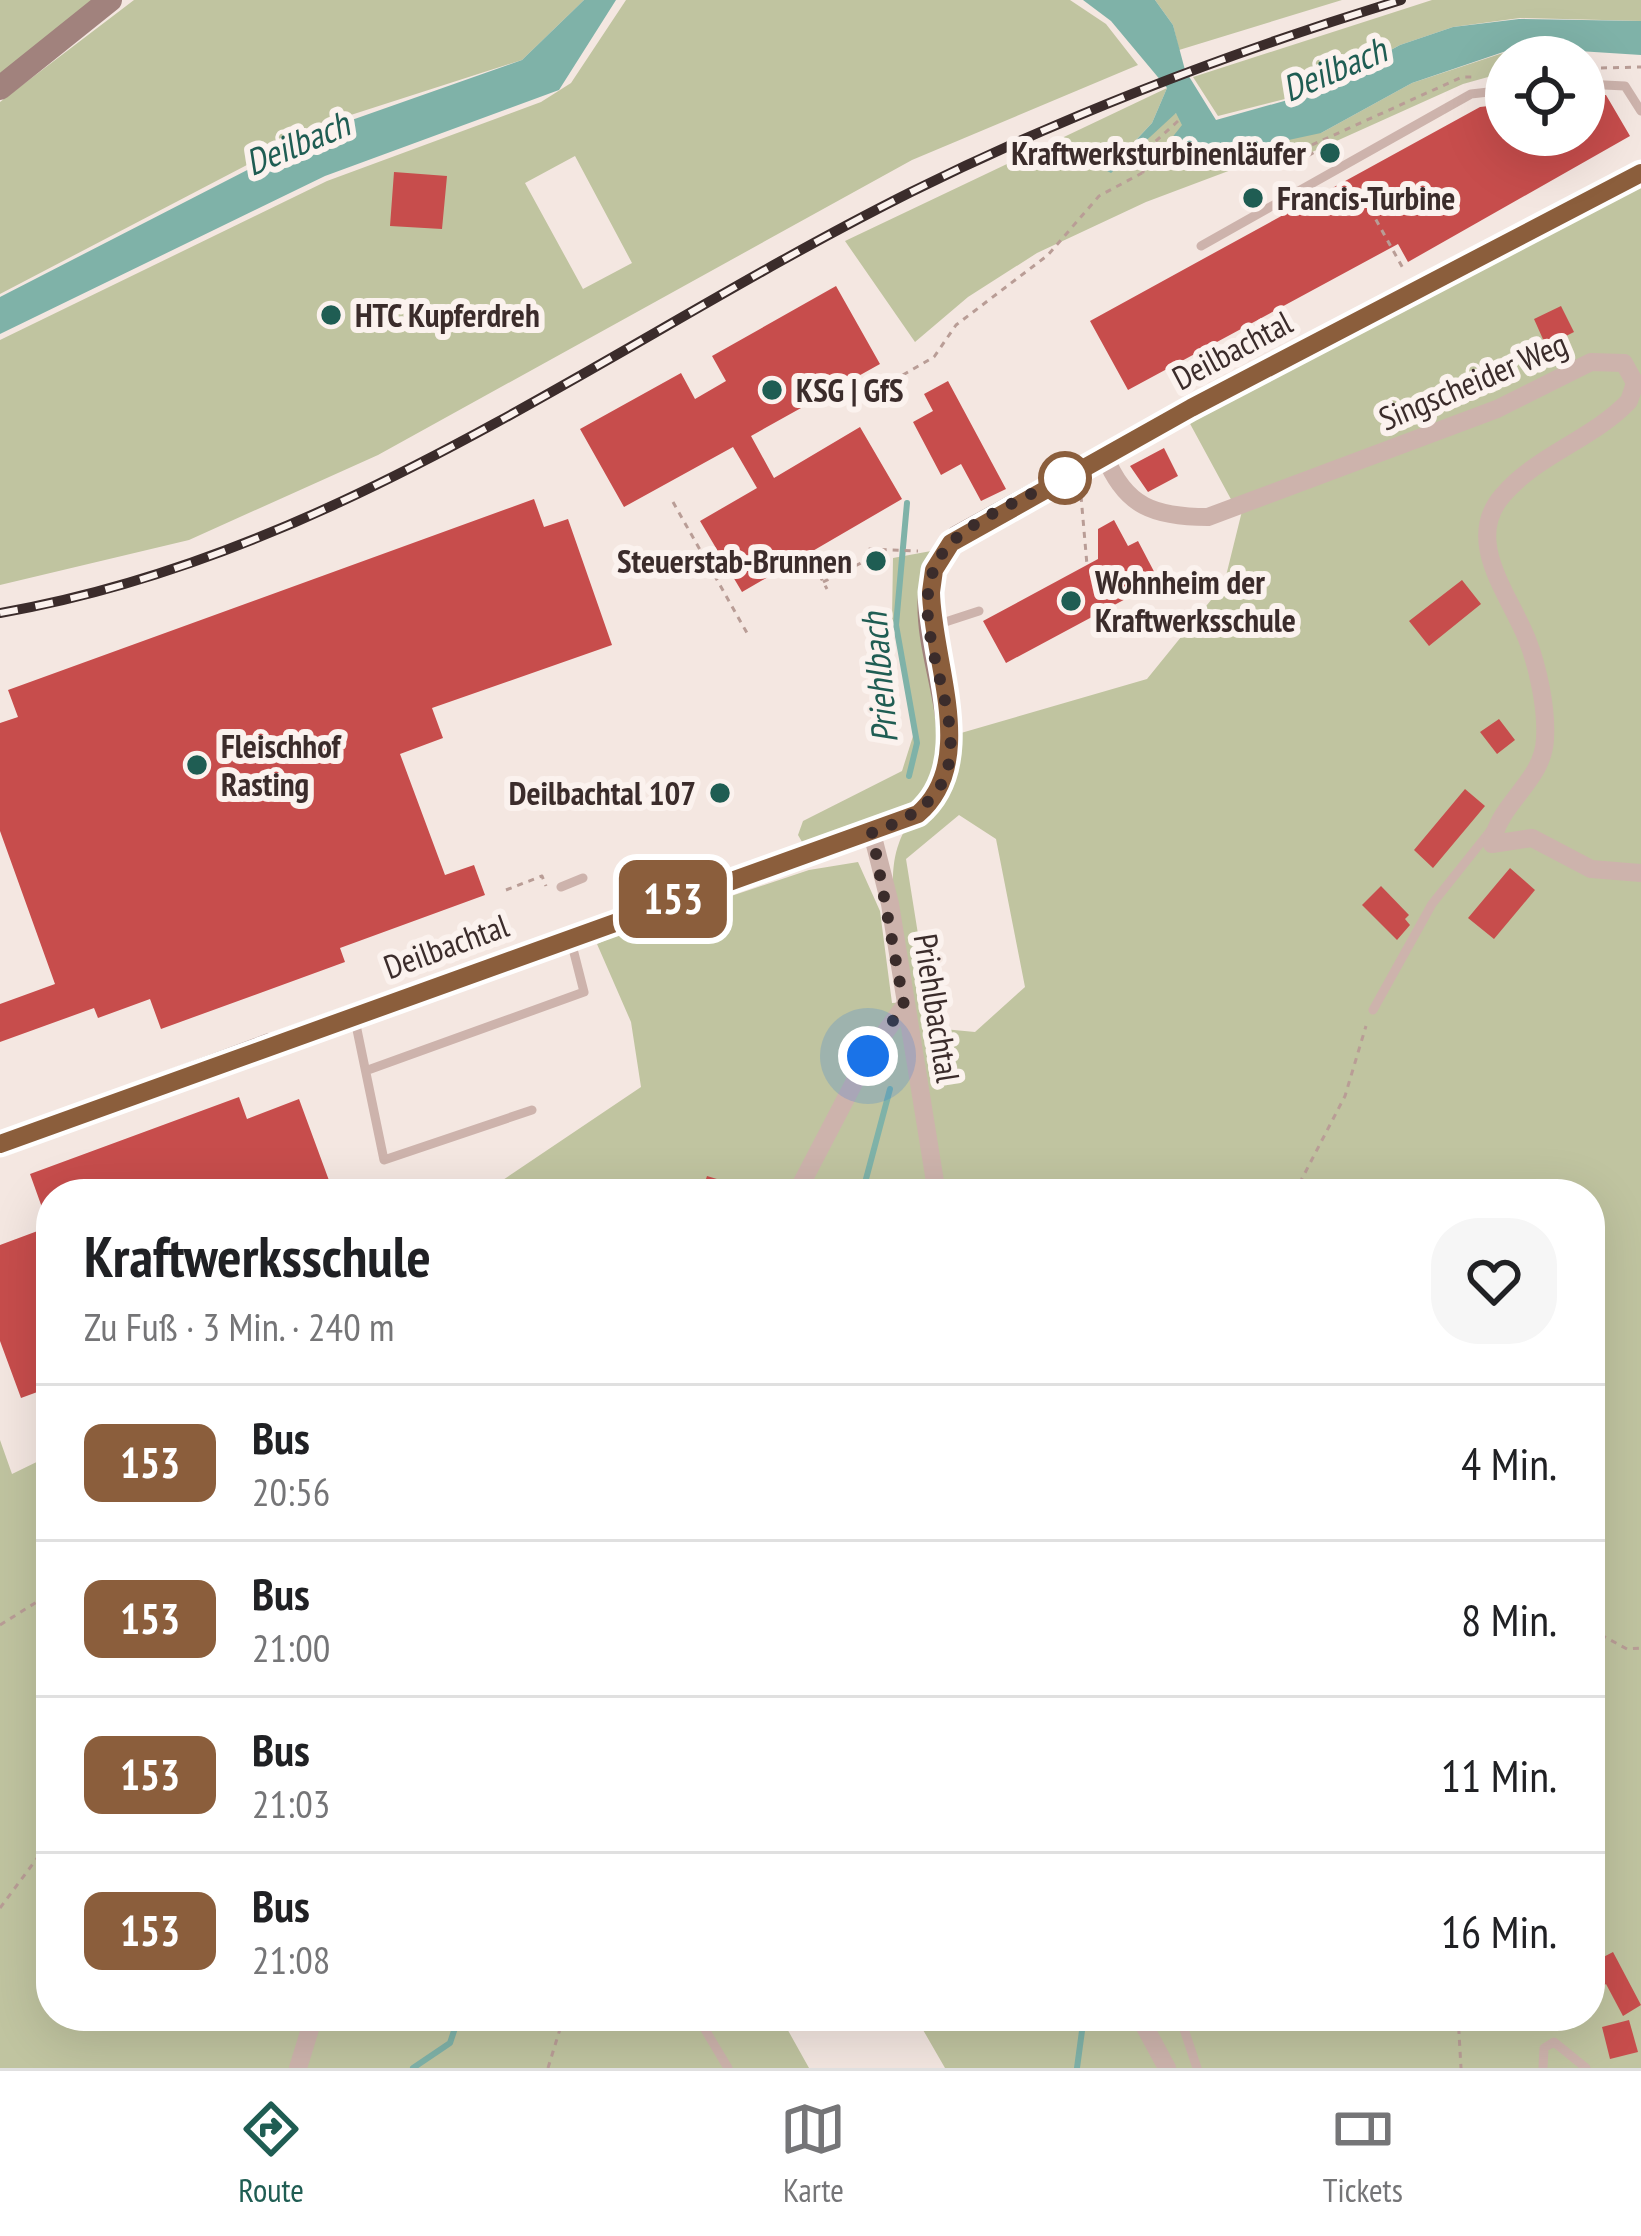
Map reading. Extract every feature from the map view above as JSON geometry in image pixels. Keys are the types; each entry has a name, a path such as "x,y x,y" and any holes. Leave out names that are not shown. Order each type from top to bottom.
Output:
{"street":[{"path":"0,88 110,0"},
{"name":"Deilbachtal","path":"0,1144 569,935 918,814 947,775 948,736 933,626 932,580 951,543 1079,470 1641,173"},
{"name":"Singscheider Weg","path":"1106,456 1123,494 1132,501 1174,514 1208,517 1497,409 1591,362 1615,359 1630,369 1634,389 1623,407 1511,486 1489,515 1487,550 1528,644 1545,739 1533,775 1495,826"},
{"path":"1495,826 1492,844 1532,838 1591,869 1641,873"},
{"name":"Priehlbachtal","path":"872,832 934,1179"},
{"path":"804,1179 868,1056 904,1005"},
{"path":"298,2068 309,2031"},
{"path":"1147,2031 1167,2068"}],"lane":[{"path":"1605,85 1625,86 1641,111"},
{"path":"1201,246 1471,94 1485,92"},
{"path":"933,626 979,611"},
{"name":"Singscheider Weg","path":"1372,1010 1432,904 1495,826"},
{"path":"561,887 583,878"},
{"path":"368,1070 584,992 569,935"},
{"path":"353,1015 384,1160 532,1110"},
{"path":"706,2031 728,2068"},
{"path":"1185,2031 1197,2068"},
{"path":"1543,2068 1544,2048 1554,2042 1563,2044 1586,2068"}],"path":[{"path":"1605,69 1641,67"},
{"path":"882,387 934,357 956,325 1048,255 1099,196 1143,172 1174,160 1272,163 1462,77 1484,76"},
{"path":"1143,172 1148,148 1178,121"},
{"path":"1300,152 1304,158 1333,142 1346,166"},
{"path":"1370,209 1397,257"},
{"path":"1079,470 1088,565"},
{"path":"673,502 747,633"},
{"path":"823,582 863,562 867,549 914,551"},
{"path":"863,562 878,570 884,567 888,549"},
{"path":"808,554 827,589"},
{"path":"506,890 542,876 546,886"},
{"path":"1302,1179 1345,1096 1372,1010"},
{"path":"0,1625 36,1602"},
{"path":"1605,1637 1627,1649 1641,1648"},
{"path":"0,1908 36,1860"},
{"path":"548,2068 559,2031"},
{"path":"1459,2031 1461,2068"}],"green space":[{"path":"0,0 106,0 0,85"},
{"path":"134,0 584,0 522,60 329,122 0,294 0,102"},
{"path":"626,0 1070,0 1106,24 1138,65 912,160 378,455 189,540 0,585 0,340 327,181 541,102 571,83","holes":["575,156 632,263 583,289 525,183"]},
{"path":"1155,0 1342,0 1179,50 1173,25"},
{"path":"1432,0 1641,0 1641,21 1520,18 1453,27 1400,45 1309,93 1218,116 1193,77"},
{"path":"1485,59 1485,78 1292,161 1255,161 1146,202 1037,253 968,297 915,342 845,241 1167,88 1152,123 1114,163 1139,148 1171,114 1177,113 1183,125 1321,133 1412,83"},
{"path":"1641,183 1641,2068 945,2068 924,2031 1605,2031 1605,1179 504,1179 641,1087 631,1022 597,944 624,932 809,870 858,862 880,911 892,1003 912,1002 896,922 894,861 907,827 954,776 961,733 1147,679 1224,584 1243,507 1233,503 1188,420","holes":["959,815 996,839 1025,987 975,1032 933,1028 906,859"]},
{"path":"942,549 936,558 944,753 919,809 805,847 798,835 803,821 902,771 914,733 892,618 893,558"},
{"path":"0,1440 12,1474 36,1462 36,2031 788,2031 809,2068 0,2068"}],"water":[{"path":"584,0 616,0 559,90 325,176 0,334 0,297 329,128 522,60"},
{"path":"1083,0 1155,0 1173,25 1185,70 1216,120 1309,94 1400,45 1453,27 1519,19 1641,21 1641,55 1605,53 1605,36 1485,36 1485,58 1412,83 1321,133 1215,156 1178,149 1171,139 1182,125 1176,113 1111,173 1107,171 1152,123 1167,88 1111,21"}],"building":[{"path":"1605,95 1630,136 1605,150"},
{"path":"1485,106 1485,156 1595,156 1408,262 1398,244 1128,390 1090,321"},
{"name":"HTC Kupferdreh","path":"394,172 447,176 442,229 390,226"},
{"name":"KSG | GfS","path":"836,286 880,364 751,436 774,478 860,427 902,499 742,592 700,521 757,488 733,447 624,507 580,429 681,373 695,399 726,381 712,356"},
{"path":"1561,306 1574,332 1546,346 1534,319"},
{"path":"948,381 1006,489 981,501 961,464 941,475 913,422 933,411 924,394"},
{"path":"1164,448 1178,476 1148,492 1130,466"},
{"name":"Fleischhof Rasting","path":"534,499 544,527 568,519 612,645 432,708 443,738 400,754 445,875 474,865 485,895 340,948 345,962 161,1029 150,999 98,1018 94,1008 0,1042 0,1004 55,984 0,831 0,723 18,717 8,690"},
{"name":"Wohnheim der Kraftwerksschule","path":"1114,520 1128,546 1138,541 1159,581 1006,663 983,621 1098,559 1098,529"},
{"path":"1462,580 1481,604 1429,646 1409,621"},
{"path":"1499,719 1515,740 1497,754 1480,732"},
{"path":"1465,789 1485,806 1433,868 1414,850"},
{"path":"1510,868 1535,890 1494,939 1468,918"},
{"path":"1381,886 1409,915 1405,919 1410,925 1397,940 1362,905"},
{"path":"239,1097 247,1119 299,1099 328,1179 36,1179 36,1191 30,1174"},
{"path":"36,1232 36,1392 21,1398 0,1341 0,1245"},
{"path":"1613,1952 1641,2005 1623,2016 1605,1985 1605,1956"},
{"path":"1629,2020 1638,2052 1610,2059 1605,2026"}],"waterway":[{"name":"Priehlbach","path":"907,503 896,625 917,743 909,776"},
{"path":"866,1179 890,1089"},
{"path":"413,2068 450,2043 454,2031"},
{"name":"Priehlbach","path":"1077,2068 1082,2031"}],"railway":[{"path":"0,613 124,584 243,544 358,494 470,437 799,251 970,163 1152,86 1401,0"}],"bus line":[{"name":"153","path":"0,1144 569,935 918,814 941,790 950,756 931,592 934,570 951,543 1191,408 1641,173"}],"place":[{"name":"Kraftwerksturbinenläufer","path":"1330,153"},
{"name":"Francis-Turbine","path":"1253,198"},
{"name":"HTC Kupferdreh","path":"331,315"},
{"name":"KSG | GfS","path":"772,390"},
{"name":"Steuerstab-Brunnen","path":"876,561"},
{"name":"Wohnheim der Kraftwerksschule","path":"1071,601"},
{"name":"Fleischhof Rasting","path":"197,765"},
{"name":"Deilbachtal 107","path":"720,793"}],"route":[{"path":"868,1056 904,1005 890,904 872,832 902,823 929,804 941,790 950,756 931,615 934,570 958,537 1079,470 1065,478"}],"water label":[{"name":"Deilbach","path":"1334,69"},
{"name":"Deilbach","path":"297,143"}]}
